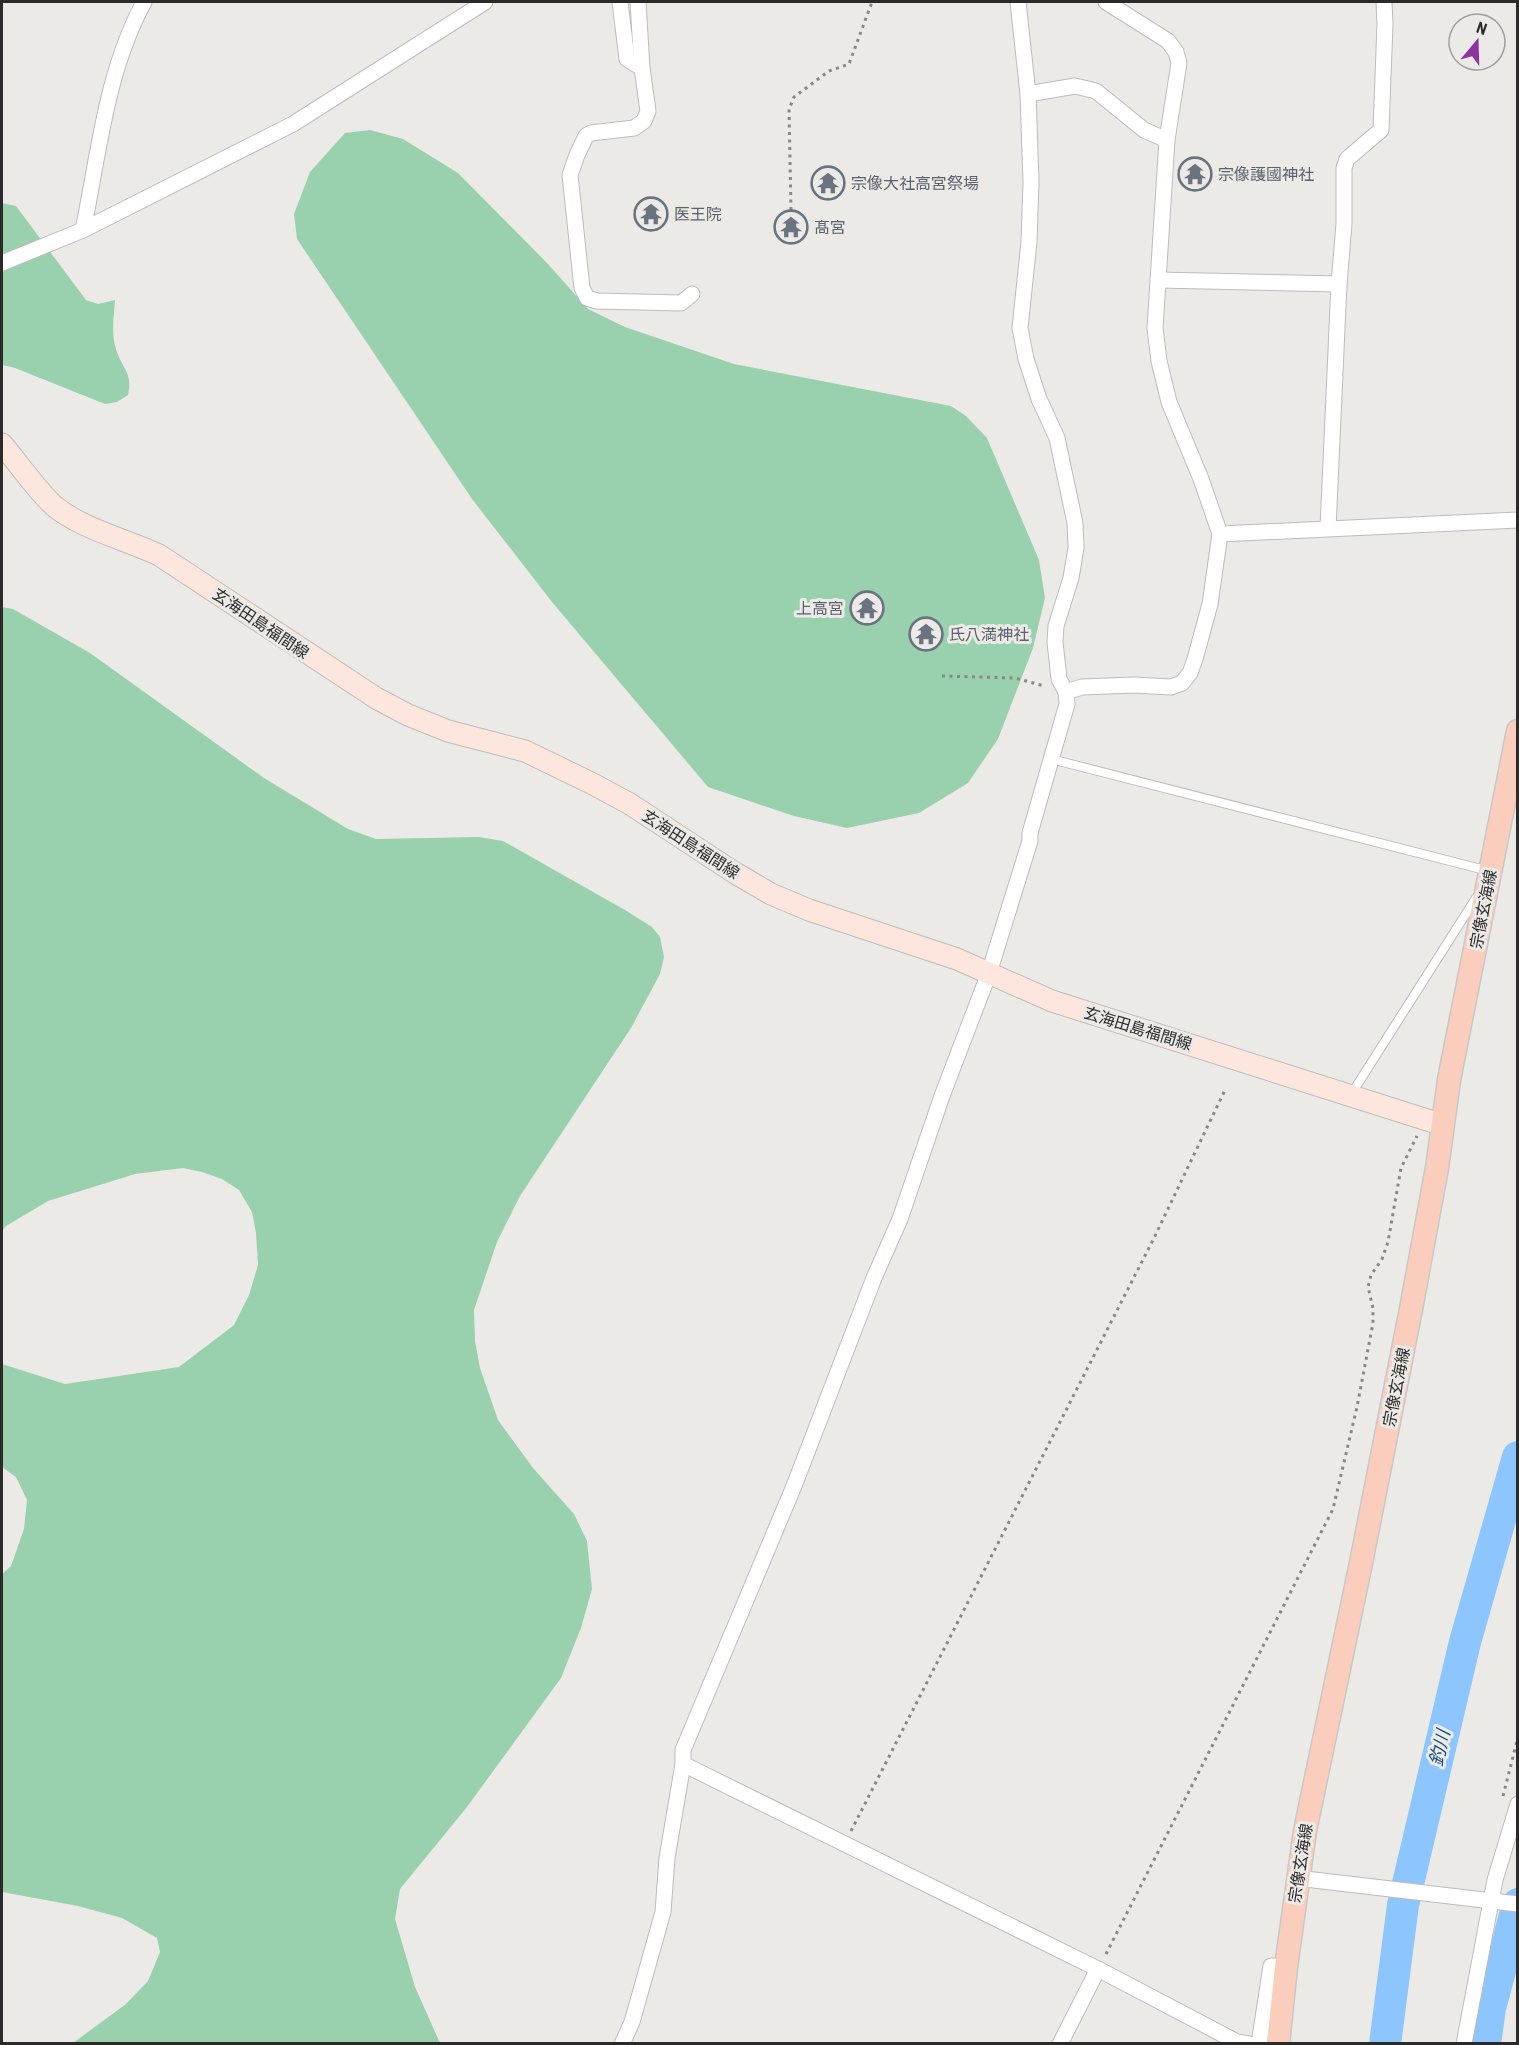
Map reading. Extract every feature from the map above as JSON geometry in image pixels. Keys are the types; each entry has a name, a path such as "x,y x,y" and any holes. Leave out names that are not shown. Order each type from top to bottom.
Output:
{"main road":[{"name":"玄海田島福間線","path":"2,444 34,485 54,506 82,524 159,555 376,698 408,715 448,731 525,752 593,784 630,804 771,894 809,910 912,942 1052,1001 1435,1122"},
{"name":"宗像玄海線","path":"1278,2043 1286,1967 1306,1880 1305,1831 1415,1288 1435,1122 1449,1080 1518,731"}],"street":[{"path":"83,230 108,95 135,19 144,2"},
{"path":"2,263 83,230 293,124 485,2"},
{"path":"620,2 627,59 642,68"},
{"path":"638,2 642,68 648,111 644,121 634,128 591,133 586,136 570,175 582,288 587,298 597,301 681,303 692,294"},
{"path":"622,2043 632,2022 663,1912 683,1750 798,1475 874,1278 900,1219 942,1096 989,973 1030,841 1030,833 1068,704 1066,692 1059,679 1055,642 1056,626 1071,578 1076,548 1075,524 1057,438 1026,359 1020,328 1029,242 1031,182 1028,94 1018,2"},
{"path":"1066,692 1082,687 1134,684 1171,687 1182,683 1190,673 1195,659 1210,604 1220,534 1201,479 1169,402 1159,361 1155,328 1167,140 1179,63 1176,52 1168,41 1106,2"},
{"path":"1328,528 1339,284 1344,224 1344,168 1347,159 1381,130 1384,2"},
{"path":"1028,94 1075,86 1096,90 1144,130 1167,140"},
{"path":"1158,280 1339,284"},
{"path":"1220,534 1518,519"},
{"path":"683,1764 1098,1969 1237,2042 1249,2043"},
{"path":"1464,2043 1495,1880 1518,1804"},
{"path":"1306,1880 1518,1904"},
{"path":"1259,2043 1271,1966 1286,1967"},
{"path":"1060,2043 1098,1969"}],"lane":[{"path":"1051,759 1490,874 1352,1095"}],"path":[{"path":"791,210 789,109 794,97 829,71 849,64 872,2"},
{"path":"942,676 1015,678 1066,692"},
{"path":"845,1844 1153,1240 1226,1088"},
{"path":"1098,1969 1333,1509 1357,1407 1372,1323 1373,1308 1367,1292 1371,1275 1382,1259 1388,1242 1401,1168 1408,1151 1435,1122"}],"green space":[{"path":"370,130 403,139 458,173 547,263 588,309 625,327 734,364 951,406 966,416 987,438 1039,560 1045,598 1033,648 998,739 968,783 919,813 847,828 794,816 708,787 552,602 472,499 297,239 294,214 310,172 345,133"},
{"path":"2,203 16,206 86,300 98,304 115,300 114,343 129,381 128,395 117,402 105,404 2,365"},
{"path":"2,607 13,609 90,653 264,778 348,829 376,839 479,837 503,841 625,910 652,927 660,937 664,957 660,974 631,1028 520,1196 497,1242 474,1310 475,1341 480,1368 498,1420 533,1468 574,1514 587,1541 592,1589 581,1628 561,1678 467,1807 400,1889 395,1919 415,1987 440,2043 73,2043 126,2004 148,1981 160,1952 157,1938 122,1918 78,1906 2,1892 2,1574 11,1566 24,1529 27,1500 16,1477 2,1467 2,1364 65,1384 179,1367 234,1325 249,1295 258,1265 252,1212 239,1190 222,1179 183,1168 135,1174 48,1201 6,1226 2,1231"}],"waterway":[{"name":"釣川","path":"1385,2044 1403,1905 1465,1642 1518,1457"},
{"path":"1485,2044 1490,2008 1518,1904"}],"place":[{"name":"宗像護國神社","path":"1195,174"},
{"name":"宗像大社高宮祭場","path":"828,183"},
{"name":"医王院","path":"651,214"},
{"name":"髙宮","path":"791,227"},
{"name":"上高宮","path":"867,608"},
{"name":"氏八満神社","path":"926,634"}]}
